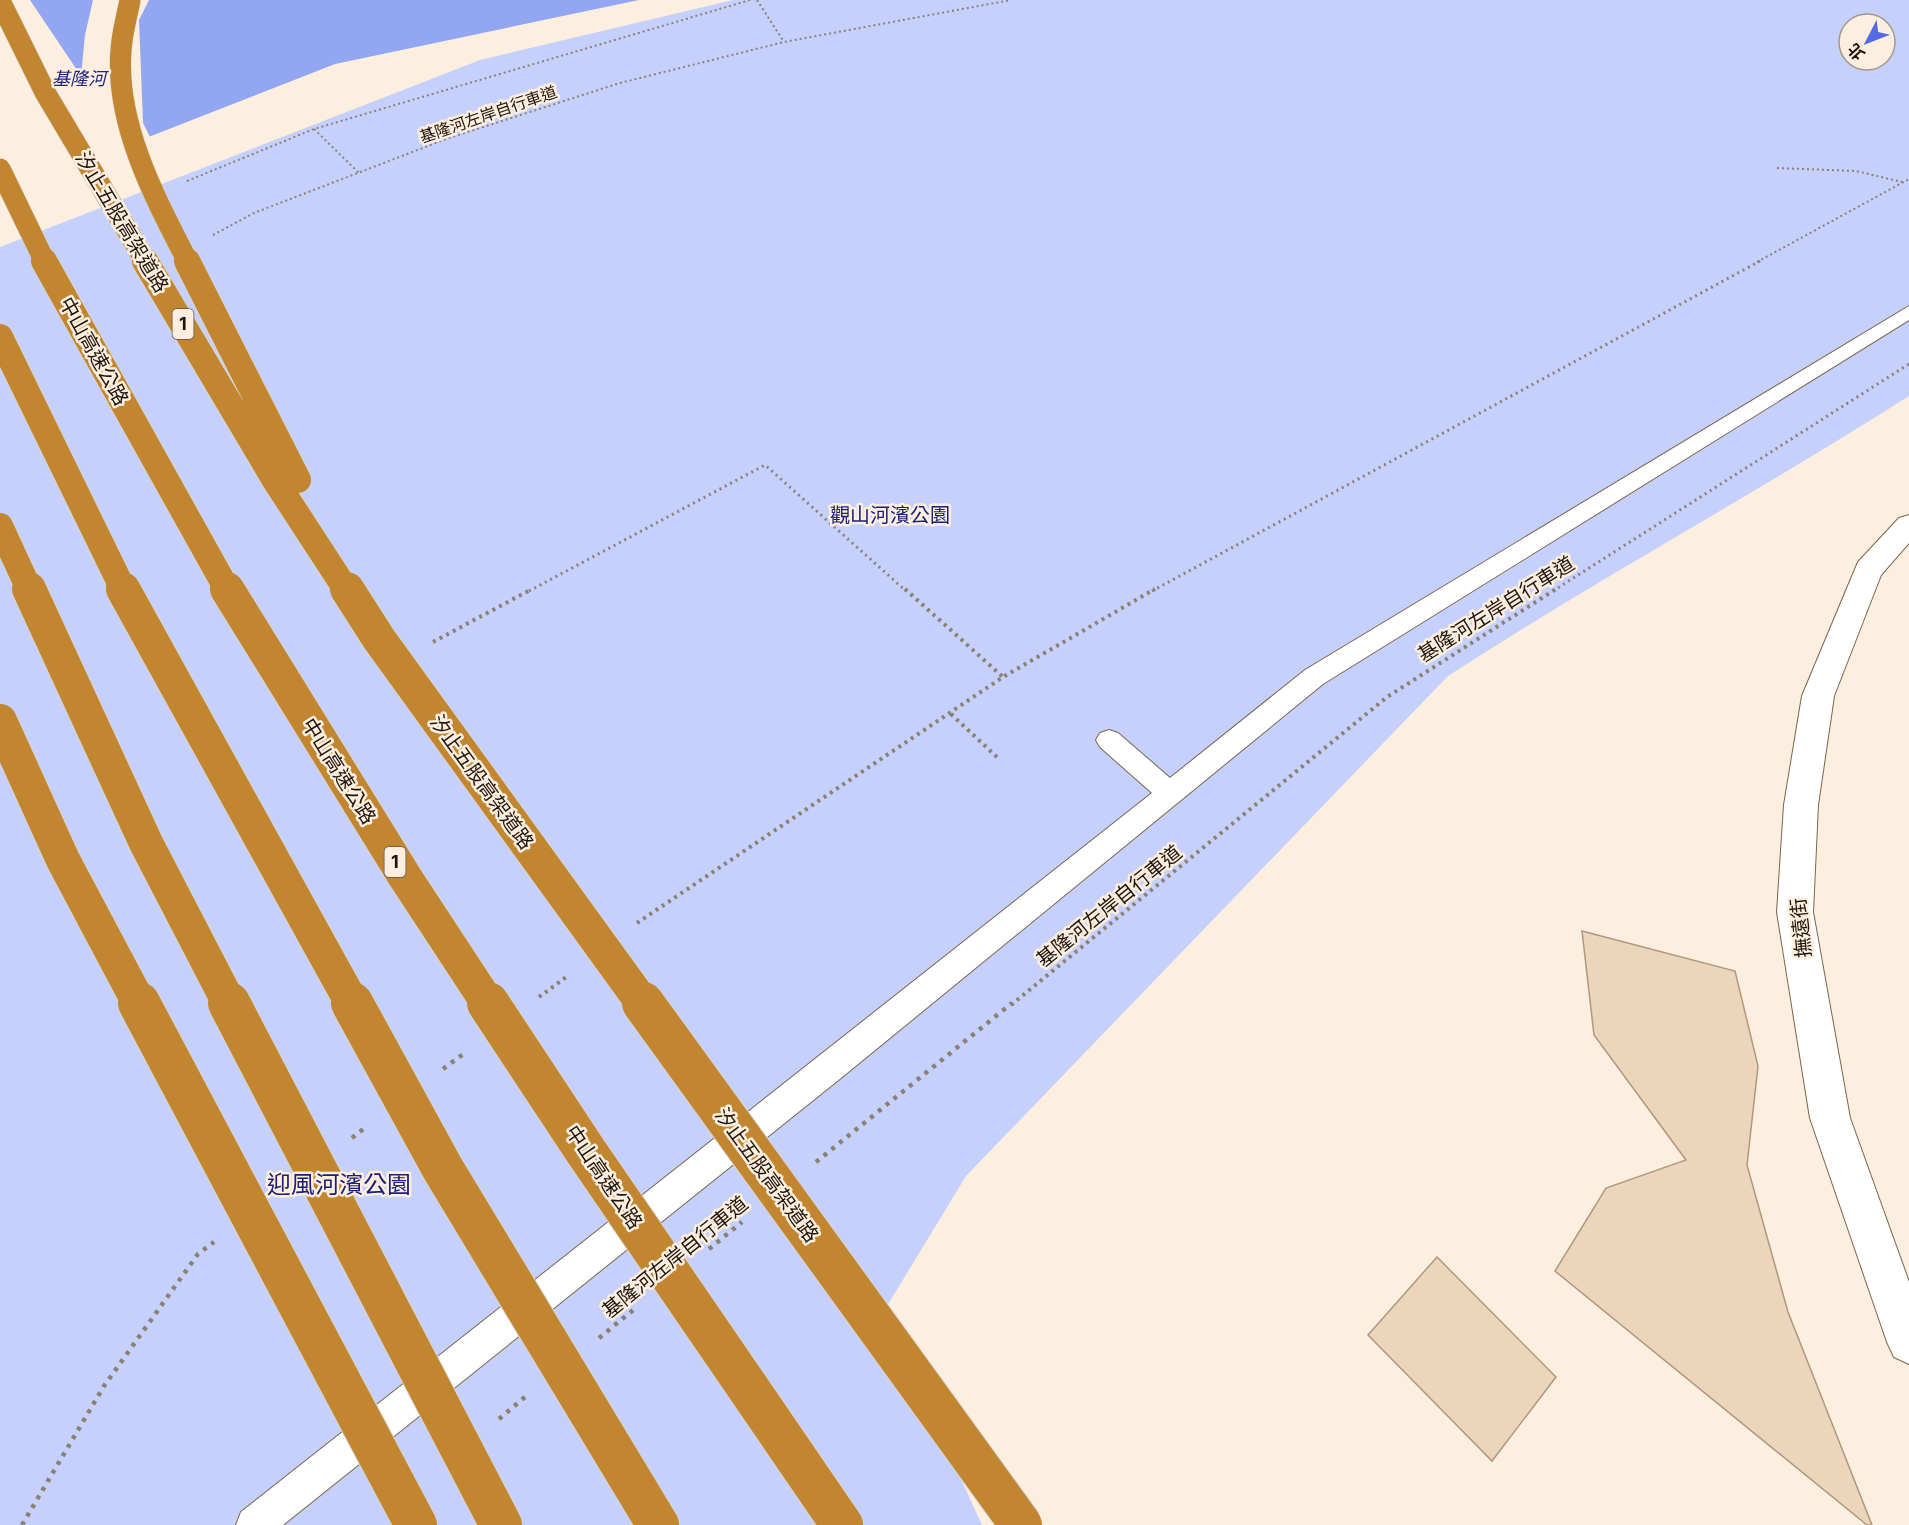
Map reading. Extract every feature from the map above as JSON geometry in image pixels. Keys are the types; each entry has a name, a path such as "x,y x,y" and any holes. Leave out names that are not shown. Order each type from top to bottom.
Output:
{"highway":[{"path":"130,0 122,50 122,80 129,127 162,211 379,639"},
{"name":"汐止五股高架道路","path":"0,1 46,94 276,482 379,639 1021,1525"},
{"name":"中山高速公路","path":"0,169 38,250 214,569 405,878 585,1150 842,1525"},
{"path":"0,337 110,565 443,1169 658,1525"},
{"path":"0,526 146,843 501,1525"},
{"path":"0,721 63,860 416,1525"}],"main road":[{"name":"撫遠街","path":"1909,525 1868,570 1818,696 1801,805 1795,912 1830,1118 1909,1342"}],"lane":[{"path":"254,1525 1171,794 1298,689 1331,666 1909,312"},
{"path":"1109,740 1171,794"}],"path":[{"path":"184,182 314,129 750,0"},
{"path":"757,0 784,42"},
{"name":"基隆河左岸自行車道","path":"205,239 254,213 358,173 446,140 620,83 784,42 1011,0"},
{"path":"314,129 358,173"},
{"path":"1777,168 1850,169 1877,172 1902,182"},
{"path":"631,928 1003,677 1134,600 1203,566 1909,179"},
{"name":"基隆河左岸自行車道","path":"813,1165 1176,872 1387,697 1909,364"},
{"path":"432,643 765,465 1003,677"},
{"path":"951,714 999,759"},
{"path":"537,999 574,970"},
{"path":"442,1070 471,1048"},
{"path":"348,1141 377,1119"},
{"name":"基隆河左岸自行車道","path":"702,1255 748,1217"},
{"path":"22,1525 104,1386 198,1254 216,1240"},
{"name":"基隆河左岸自行車道","path":"590,1345 646,1300"},
{"path":"497,1420 534,1390"}],"green space":[{"name":"觀山河濱公園","path":"733,0 1909,0 1909,396 1448,676 966,1176 884,1311 982,1525 0,1525 0,247 480,60"}],"water":[{"name":"基隆河","path":"0,0 639,0 335,64 0,195"}],"pier":[{"path":"0,0 30,0 81,76 85,35 93,0 149,0 139,20 143,123 151,139 0,198"}],"building":[{"path":"1582,931 1735,971 1758,1066 1747,1165 1788,1312 1872,1525 1867,1525 1555,1271 1606,1188 1686,1160 1594,1035"},
{"path":"1437,1257 1556,1377 1492,1461 1368,1335"}],"park label":[{"name":"迎風河濱公園","path":"339,1185"}]}
